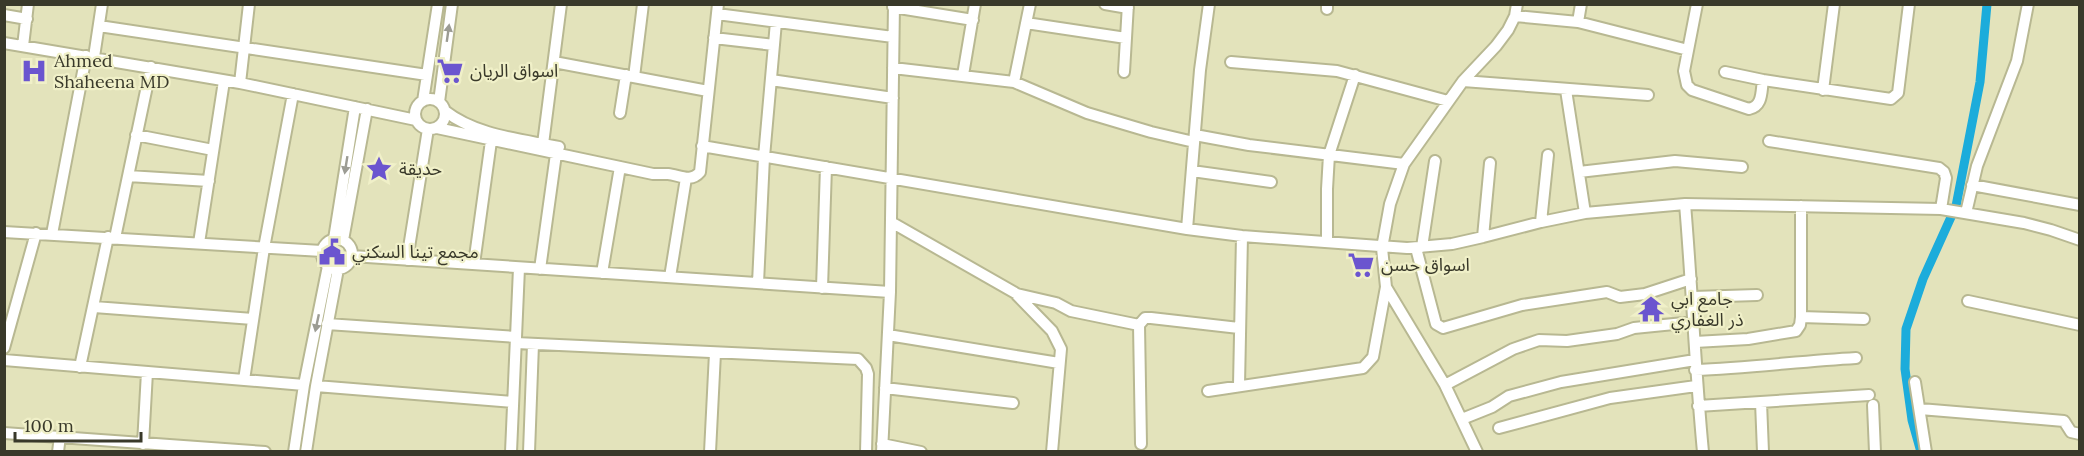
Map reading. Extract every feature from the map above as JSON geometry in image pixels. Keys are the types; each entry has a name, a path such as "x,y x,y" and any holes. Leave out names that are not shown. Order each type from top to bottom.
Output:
{"street":[{"path":"23,46 28,4"},
{"path":"52,234 102,4"},
{"path":"240,83 249,4"},
{"path":"416,120 416,109 423,101 438,4"},
{"path":"432,128 443,122 442,107 452,4"},
{"path":"543,144 561,4"},
{"path":"620,113 630,76 644,4"},
{"path":"963,75 975,4"},
{"path":"1014,82 1030,4"},
{"path":"1105,4 1128,6 1124,72"},
{"path":"1187,229 1200,70 1209,4"},
{"path":"1578,22 1581,4"},
{"path":"1697,4 1684,78 1692,90 1752,108 1760,101 1763,80"},
{"path":"1823,90 1834,4"},
{"path":"1725,72 1888,100 1894,98 1898,93 1909,4"},
{"path":"1964,213 1980,158 2017,61 2028,4"},
{"path":"921,452 882,448 890,292 894,6 973,20"},
{"path":"4,43 240,83 416,120 421,126 491,141 653,174 686,178 694,177 700,172 717,9 776,22 893,36"},
{"path":"1208,391 1363,368 1374,357 1386,287 1382,248 1390,204 1404,164 1463,81 1496,46 1516,10 1578,22 1688,50"},
{"path":"4,15 27,19"},
{"path":"758,284 764,157 776,22"},
{"path":"1026,23 1126,38"},
{"path":"99,26 427,75"},
{"path":"714,38 774,45"},
{"path":"554,62 708,91"},
{"path":"1231,62 1337,71 1448,102"},
{"path":"80,367 128,176 151,67"},
{"path":"893,68 1014,82 1087,113 1151,132 1404,164"},
{"path":"1327,242 1329,155 1355,75"},
{"path":"771,80 893,98"},
{"path":"198,243 224,81"},
{"path":"1463,81 1648,94"},
{"path":"1566,90 1585,213"},
{"path":"244,380 264,248 293,94"},
{"path":"423,101 433,99 459,121 483,131 654,168 667,174"},
{"path":"339,239 355,107"},
{"path":"339,239 367,110"},
{"path":"407,260 432,128"},
{"path":"136,135 213,150"},
{"path":"474,264 491,141"},
{"path":"1769,141 1939,168 1944,172 1946,178 1941,208"},
{"path":"702,146 1187,229 1382,248 1419,248 1483,237 1585,213 1685,204 1941,208 2033,225 2079,240"},
{"path":"540,269 556,154"},
{"path":"1540,222 1548,155"},
{"path":"1435,161 1419,248 1436,324 1443,328 1522,305 1607,292 1623,297 1645,294 1691,279"},
{"path":"1579,172 1675,161 1742,167"},
{"path":"1483,237 1490,163"},
{"path":"602,273 620,167"},
{"path":"822,288 826,167"},
{"path":"1192,171 1271,182"},
{"path":"128,176 208,181"},
{"path":"670,278 686,178"},
{"path":"1972,185 2079,204"},
{"path":"1685,204 1693,297 1696,386 1703,452"},
{"path":"1695,342 1782,335 1796,331 1801,317 1801,206"},
{"path":"891,222 1017,294 1056,303 1071,311 1140,325"},
{"path":"4,232 322,251"},
{"path":"4,348 36,233"},
{"path":"1239,385 1242,236"},
{"path":"339,239 350,246 352,256 347,265 333,267 325,262 322,251 326,243 339,239"},
{"path":"352,256 890,292"},
{"path":"306,452 327,324 333,267"},
{"path":"294,452 304,386 333,267"},
{"path":"511,452 519,268"},
{"path":"1386,287 1445,385 1477,452"},
{"path":"1017,294 1052,331 1061,349 1052,452"},
{"path":"1693,297 1757,295"},
{"path":"1968,301 2079,325"},
{"path":"94,307 254,319"},
{"path":"1801,317 1864,319"},
{"path":"1142,444 1140,325 1145,318 1239,328"},
{"path":"1445,385 1513,349 1539,340 1567,341 1617,334 1634,328 1694,322"},
{"path":"327,324 516,340 533,344 858,359 868,374 866,452"},
{"path":"888,335 1059,363"},
{"path":"529,452 533,344"},
{"path":"710,452 716,353"},
{"path":"1462,419 1492,407 1514,394 1561,382 1695,365 1740,368 1856,358"},
{"path":"4,360 304,386"},
{"path":"143,444 147,372"},
{"path":"1915,382 1926,452"},
{"path":"316,386 513,402"},
{"path":"1499,428 1610,398 1696,386"},
{"path":"885,388 1013,402"},
{"path":"1698,406 1761,402 1871,400 1875,452"},
{"path":"1761,402 1763,452"},
{"path":"1920,409 2064,421 2071,432 2079,434"},
{"path":"868,420 884,421"},
{"path":"298,421 311,422"},
{"path":"4,433 265,452"},
{"path":"58,452 60,436"}],"waterway":[{"path":"1921,452 1912,420 1905,369 1906,329 1923,279 1956,206 1980,82 1987,4"}],"place":[{"name":"Ahmed Shaheena MD","path":"34,71"},
{"name":"اسواق الريان","path":"450,71"},
{"name":"حديقة","path":"379,169"},
{"name":"مجمع تينا السكني","path":"332,252"},
{"name":"اسواق حسن","path":"1361,265"},
{"name":"جامع ابي ذر الغفاري","path":"1651,309"}]}
